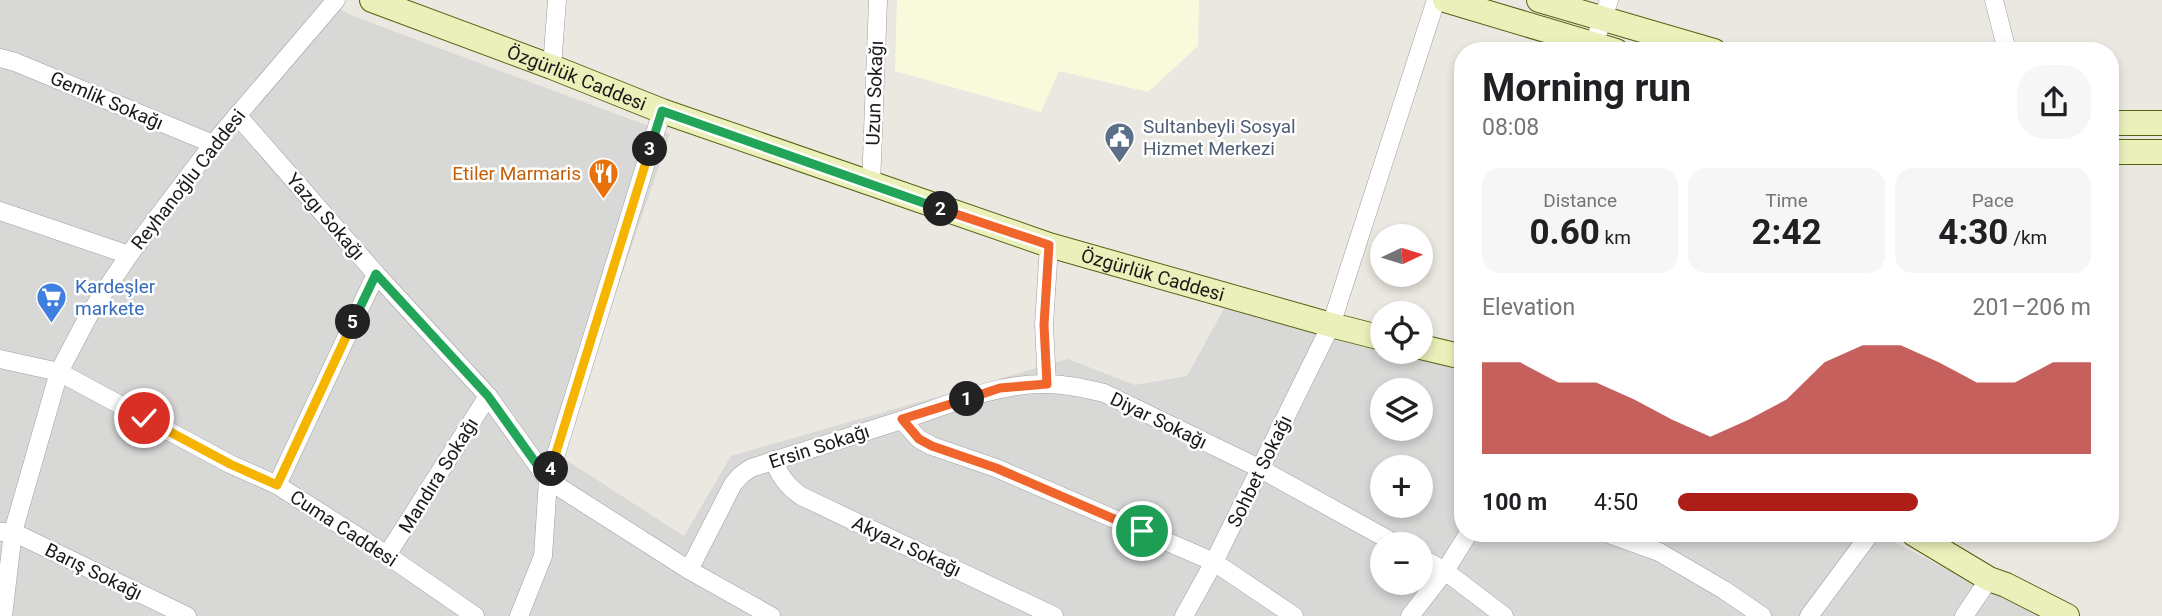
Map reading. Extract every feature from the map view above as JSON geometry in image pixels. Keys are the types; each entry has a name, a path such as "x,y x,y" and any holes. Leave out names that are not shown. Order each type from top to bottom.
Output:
{"street":[{"name":"Reyhanoğlu Caddesi","path":"3,616 7,532 59,372 90,313 129,254 213,145 335,0"},
{"name":"Özgürlük Caddesi","path":"372,0 662,111 1049,245 1370,335"},
{"path":"552,67 557,0"},
{"name":"Uzun Sokağı","path":"871,185 878,0"},
{"name":"Sohbet Sokağı","path":"1184,616 1214,562 1331,325 1436,0"},
{"path":"1445,0 1585,42"},
{"path":"1539,0 1605,10 1690,42"},
{"path":"1994,0 2005,42"},
{"path":"1605,10 1605,42"},
{"name":"Gemlik Sokağı","path":"0,58 213,145"},
{"path":"519,616 543,556 548,480 662,111"},
{"name":"Yazgı Sokağı","path":"237,115 376,274 488,396 548,480"},
{"path":"2119,123 2162,122"},
{"path":"2119,152 2162,152"},
{"path":"0,211 129,254"},
{"path":"1047,384 1044,312 1049,245"},
{"path":"277,485 376,274"},
{"path":"1433,350 1454,355"},
{"name":"Cuma Caddesi","path":"0,359 59,372 230,464 277,485 387,555 475,616"},
{"name":"Diyar Sokağı","path":"902,419 1000,388 1047,384 1104,393 1259,468 1374,532"},
{"name":"Mandıra Sokağı","path":"387,555 488,396"},
{"path":"902,419 919,439 932,446 996,468 1214,562 1294,616"},
{"name":"Ersin Sokağı","path":"690,570 733,484 741,475 773,460 902,419"},
{"name":"Akyazı Sokağı","path":"773,460 778,474 801,496 1054,616"},
{"path":"548,480 690,570 771,616"},
{"name":"Barış Sokağı","path":"7,532 187,616"},
{"path":"1410,616 1445,571 1463,542"},
{"path":"1631,542 1659,552 1762,616"},
{"path":"1809,616 1864,542"},
{"path":"1947,542 1989,579 2067,616"},
{"path":"1433,564 1504,616"},
{"path":"1964,616 1989,579"}],"shaded area":[{"path":"0,0 323,0 353,16 670,134 560,456 684,536 731,456 1068,359 1135,385 1187,376 1230,298 1370,340 1370,364 1433,364 1433,360 1454,366 1454,542 1894,542 2040,616 0,616"},
{"path":"897,0 1199,0 1198,46 1148,92 1059,71 1041,112 895,71"}],"place":[{"name":"Sultanbeyli Sosyal Hizmet Merkezi","path":"1120,164"},
{"name":"Etiler Marmaris","path":"604,200"},
{"name":"Kardeşler markete","path":"52,324"}],"route":[{"path":"144,418 230,464 277,485 376,274 488,396 548,480 662,111 1049,245 1044,325 1047,384 1000,388 902,419 910,431 932,446 996,468 1142,531"}]}
